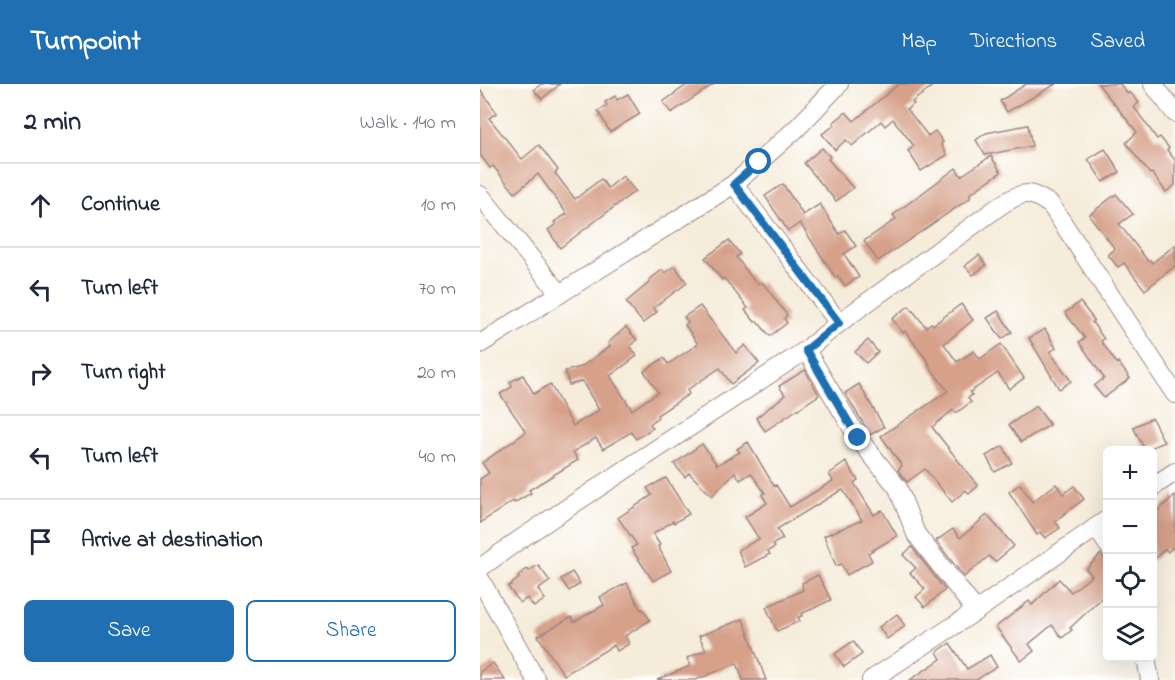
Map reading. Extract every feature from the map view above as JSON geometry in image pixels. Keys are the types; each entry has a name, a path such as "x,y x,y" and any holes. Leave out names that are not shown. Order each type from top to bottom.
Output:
{"street":[{"path":"480,344 734,184 797,128 839,84"},
{"path":"1154,84 1175,113"},
{"path":"734,184 839,323"},
{"path":"480,568 806,350 839,323 1001,205 1026,193 1036,195 1051,205 1175,394"},
{"path":"480,195 560,294"},
{"path":"806,350 858,438 898,488 916,534 976,611"},
{"path":"1157,484 1175,472"},
{"path":"871,680 976,611 1102,523"},
{"path":"480,579 536,680"},
{"path":"1147,662 1150,680"}],"building":[{"path":"541,84 560,84 542,99 534,90"},
{"path":"688,84 714,84 671,113 663,102"},
{"path":"899,84 935,84 912,102 914,104 907,109 928,136 935,131 943,142 941,144 947,155 921,171 908,151 914,146 893,119 885,126 881,121 852,146 846,140 835,150 822,134 835,125 833,123 846,112 854,121"},
{"path":"1026,84 1056,84 1007,112 1000,101"},
{"path":"1098,84 1120,84 1128,94 1130,92 1139,103 1134,107 1157,139 1160,137 1169,148 1167,150 1175,160 1175,185 1166,192 1126,143 1137,132"},
{"path":"480,89 497,113 489,118 522,159 539,145 558,170 555,173 575,199 601,179 608,188 623,176 635,191 560,248 548,230 556,224 554,222 567,214 538,174 515,193 493,166 490,168 480,155"},
{"path":"628,94 640,114 610,132 598,111 607,106 605,102 615,96 617,100"},
{"path":"1028,125 1032,146 985,155 976,140 986,133"},
{"path":"822,148 830,157 828,159 853,188 836,201 804,163"},
{"path":"1105,149 1120,172 1103,182 1088,159"},
{"path":"991,156 1001,172 970,194 970,198 878,261 864,241 896,219 893,215 956,168 961,176"},
{"path":"783,184 803,215 820,204 839,234 845,230 856,246 844,254 859,277 845,286 838,276 835,277 800,223 788,231 765,196"},
{"path":"1116,194 1133,214 1119,224 1148,261 1152,263 1175,245 1175,266 1145,290 1124,263 1118,267 1108,255 1115,249 1089,215"},
{"path":"729,240 740,254 736,257 755,282 759,284 762,282 787,315 784,318 787,323 770,336 745,310 748,308 705,258"},
{"path":"979,255 986,265 973,275 965,266"},
{"path":"675,266 687,283 653,308 657,312 643,323 626,302 662,270 665,273"},
{"path":"1080,302 1094,320 1092,322 1104,339 1101,341 1130,378 1104,398 1094,386 1104,378 1079,342 1085,338 1065,313"},
{"path":"961,304 973,320 944,344 957,362 974,351 980,359 1001,344 1024,378 1009,389 998,373 970,392 972,395 968,398 971,402 956,413 953,410 932,427 978,486 969,494 966,490 952,502 925,469 907,482 898,470 902,466 881,436 948,391 905,331 903,333 892,319 909,306 926,327 931,323 933,325"},
{"path":"700,306 736,353 745,345 759,363 731,384 720,368 687,390 689,394 657,415 658,417 650,424 653,428 636,439 631,432 603,449 596,438 573,452 578,460 529,490 531,493 514,503 513,501 480,523 480,479 489,473 482,463 526,432 500,394 512,387 510,382 523,375 534,394 550,384 573,426 599,410 582,381 569,385 565,371 581,367 610,346 608,343 626,327 637,340 630,346 637,356 610,376 632,410 658,392 644,371 664,358 668,364 698,344 685,325 688,322 684,317"},
{"path":"998,311 1012,332 1002,339 987,318"},
{"path":"1045,329 1056,348 1050,352 1071,381 1059,389 1029,338"},
{"path":"868,340 878,352 866,363 855,352"},
{"path":"805,370 819,395 765,431 756,418 785,395 779,386"},
{"path":"859,384 884,427 870,435 845,393"},
{"path":"1036,406 1050,425 1021,442 1009,425"},
{"path":"1152,418 1164,442 1154,446 1143,446 1133,427"},
{"path":"748,442 774,486 776,485 790,507 833,481 829,474 846,462 858,480 854,483 874,515 882,510 897,536 868,553 872,561 847,575 841,564 836,566 824,536 862,520 843,490 777,529 783,539 773,544 775,547 768,551 770,554 745,567 738,550 759,539 745,517 767,503 762,495 765,493 751,473 740,480 735,472 712,496 689,473 685,477 674,464 702,444 717,465 740,452 737,449"},
{"path":"1003,446 1012,463 995,472 986,456"},
{"path":"666,478 689,514 653,534 671,571 653,581 631,548 637,545 618,518 652,495 647,488"},
{"path":"1020,484 1032,502 1056,484 1063,494 1074,486 1084,499 1055,521 1060,528 1045,538 1040,532 1037,535 1009,492"},
{"path":"1175,495 1175,545 1168,552 1165,549 1157,556 1157,554 1157,511"},
{"path":"987,515 1014,546 995,562 989,556 964,577 936,541 953,529 960,538"},
{"path":"912,547 945,590 925,607 916,597 925,589 910,573 916,568 903,555"},
{"path":"1101,554 1103,557 1103,597 1062,638 1052,625 1029,644 1034,651 1021,661 996,627 1029,601 1032,605 1059,579 1071,592 1092,576 1086,569"},
{"path":"538,565 550,581 538,590 545,599 534,607 527,598 520,603 508,587 527,569 529,571"},
{"path":"572,572 580,584 569,591 561,579"},
{"path":"818,575 831,600 801,614 802,616 798,617 800,621 777,631 766,607 803,590 802,583"},
{"path":"627,583 641,610 643,609 650,620 625,636 629,644 617,651 614,645 564,675 538,636 571,617 574,622 604,605 600,597"},
{"path":"897,614 905,626 887,639 879,627"},
{"path":"743,619 766,680 743,680 737,663 696,680 657,680 690,666 687,658 706,650 699,636"},
{"path":"853,641 862,654 844,667 835,654"},
{"path":"950,643 967,669 990,655 997,667 976,680 910,680 941,659 937,652"},
{"path":"493,663 505,680 480,680 480,672"}],"route":[{"path":"759,162 734,184 839,323 806,350 858,438"}]}
